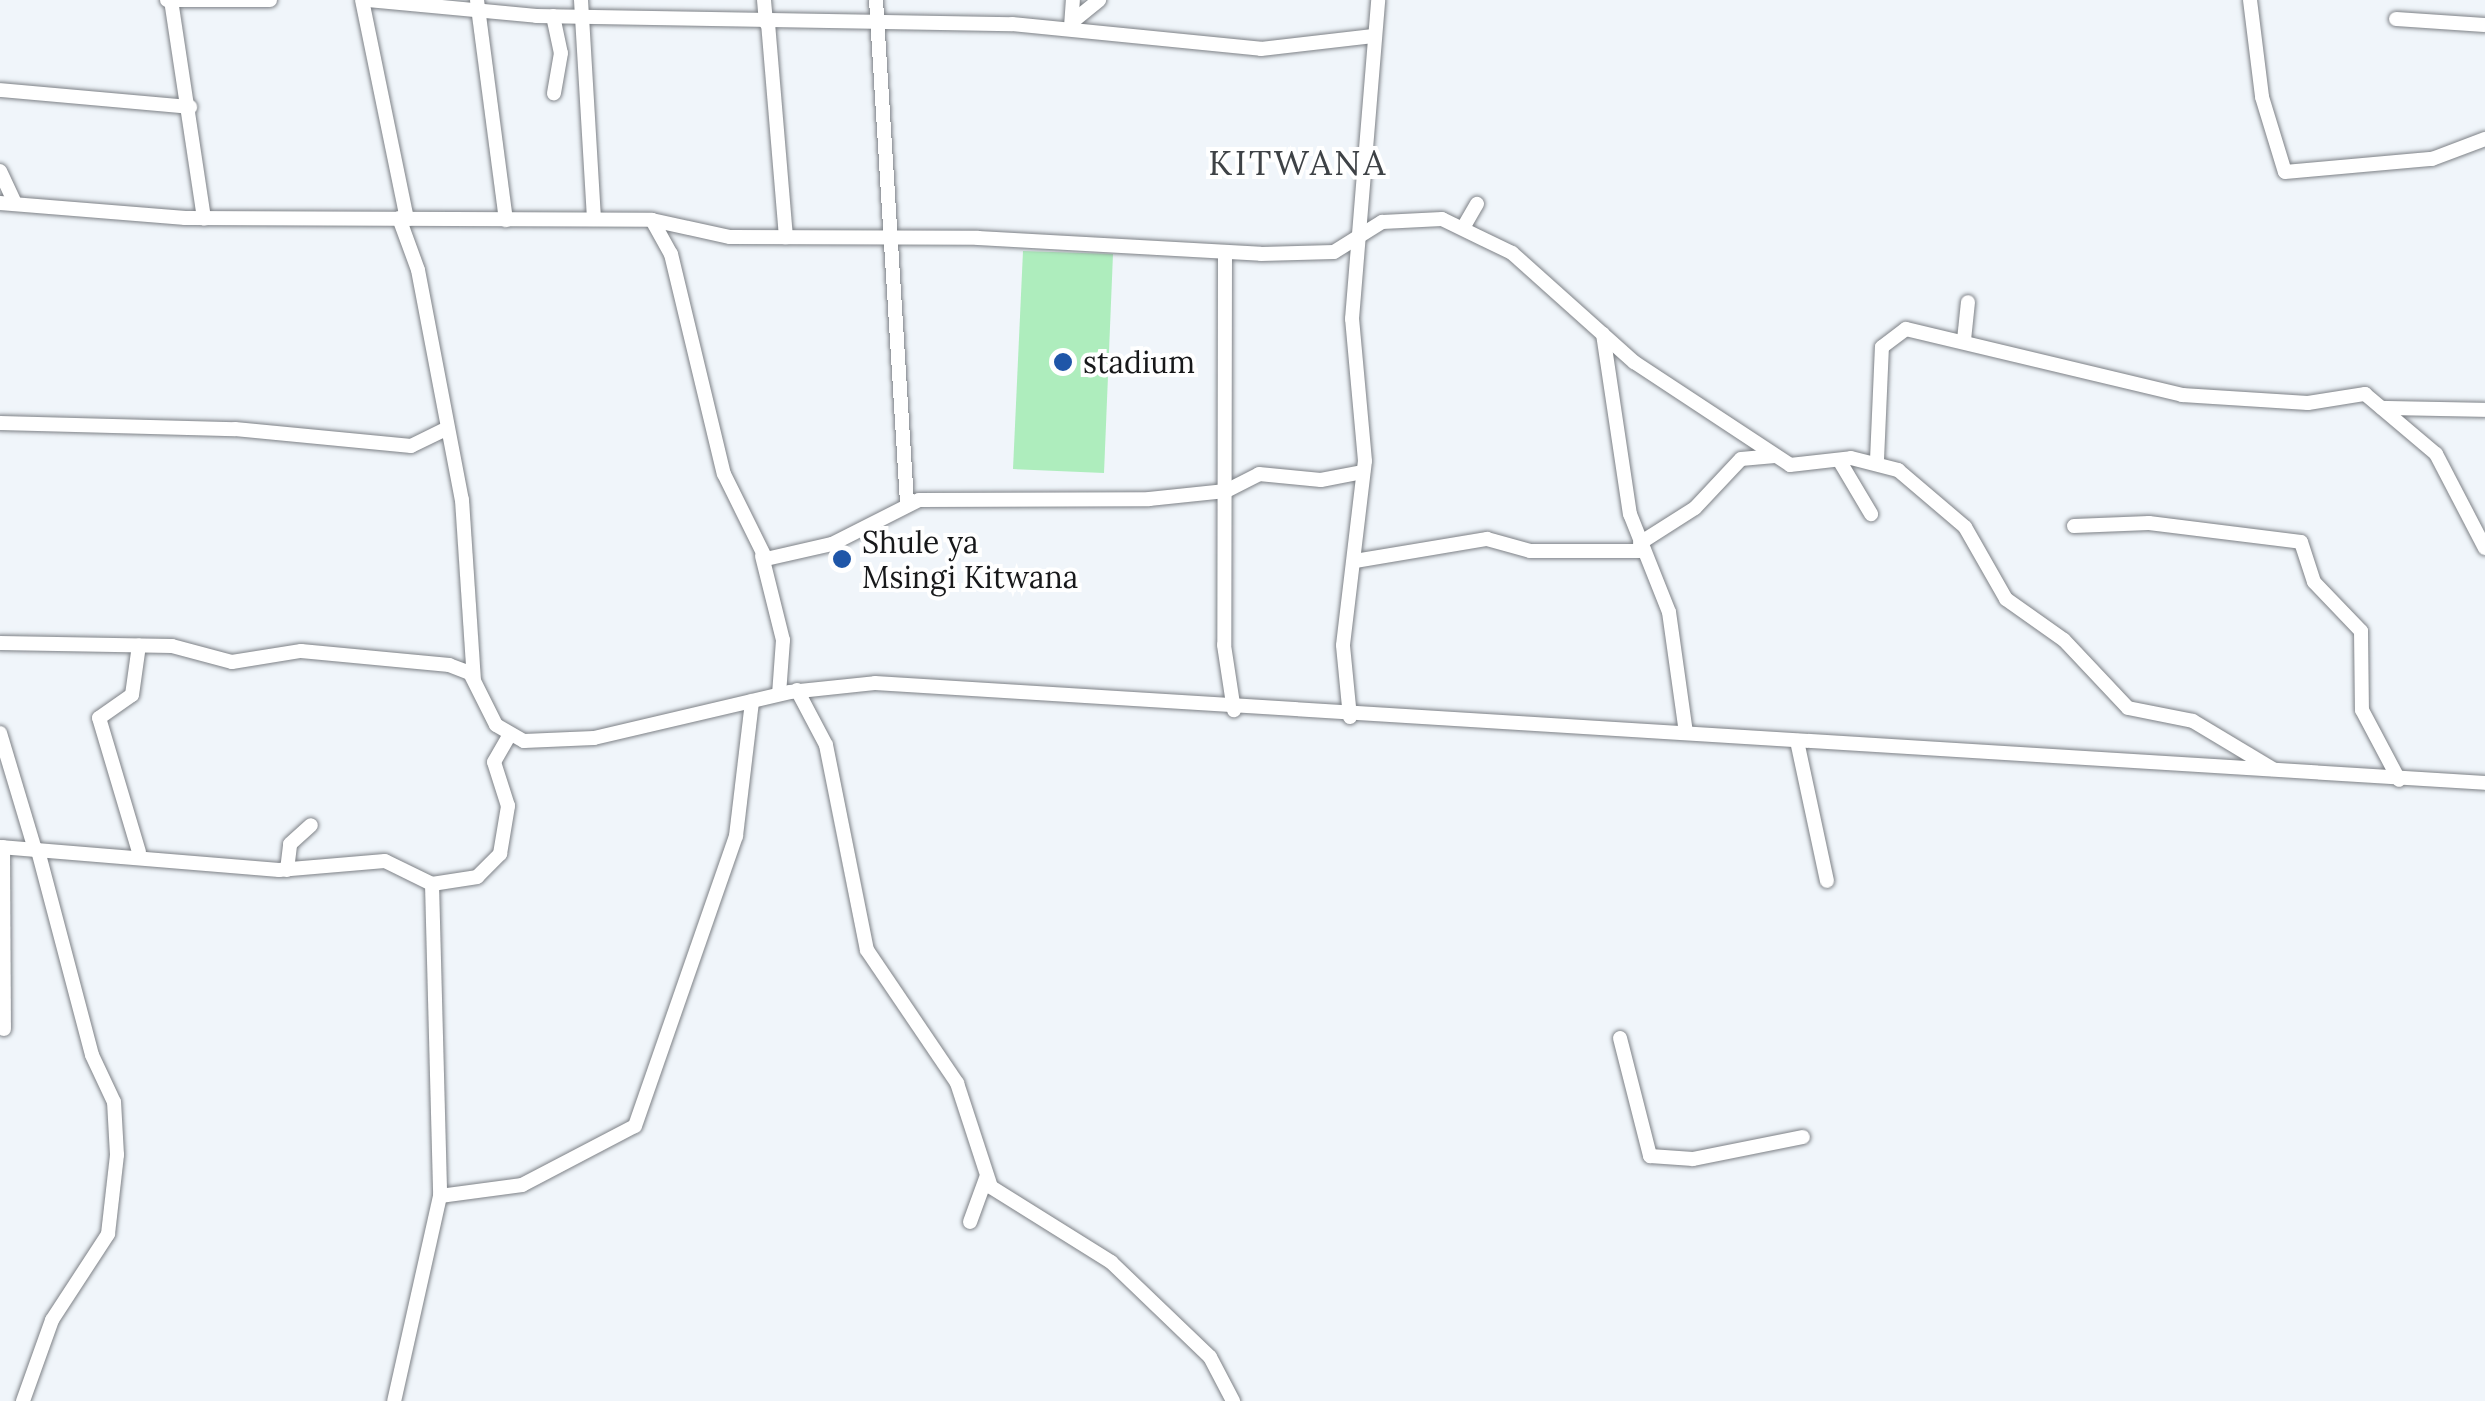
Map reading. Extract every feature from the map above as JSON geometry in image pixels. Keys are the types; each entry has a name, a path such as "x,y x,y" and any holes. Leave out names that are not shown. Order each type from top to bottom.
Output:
{"street":[{"path":"204,219 190,107 169,0 270,0"},
{"path":"474,680 462,500 365,0 478,6 554,16 767,23 1072,25 1261,49 1373,36"},
{"path":"580,0 594,219"},
{"path":"664,18 667,0"},
{"path":"764,0 786,238"},
{"path":"876,0 907,503"},
{"path":"1072,25 1073,0"},
{"path":"1072,25 1099,0"},
{"path":"1350,717 1343,684 1363,472 1352,338 1378,0"},
{"path":"2250,0 2262,97 2284,172 2432,159 2485,138"},
{"path":"478,6 506,220"},
{"path":"554,16 554,92"},
{"path":"2396,19 2485,25"},
{"path":"0,90 190,107"},
{"path":"0,171 7,203 204,219 652,220 730,238 888,236 1225,252 1334,252 1361,235 1426,215 1463,228 1526,263 1603,333 1775,456 1802,467 1839,460 1876,460 1945,506 2006,599 2064,640 2128,708 2193,721 2274,770"},
{"path":"1463,228 1477,204"},
{"path":"652,220 671,254 724,474 762,556 782,640 779,694"},
{"path":"1225,252 1224,645 1234,710"},
{"path":"1964,340 1968,302"},
{"path":"1876,460 1873,393 1889,336 1906,329 2182,395 2308,403 2360,393 2436,454 2485,548"},
{"path":"1603,333 1641,547 1669,612 1686,733"},
{"path":"2382,408 2485,410"},
{"path":"0,423 235,429 400,446 432,442 446,429"},
{"path":"1355,562 1488,538 1530,551 1641,547 1696,508 1742,460 1775,456"},
{"path":"1839,460 1871,514"},
{"path":"762,556 819,549 907,503 1226,492 1259,474 1321,480 1363,472"},
{"path":"2074,526 2149,523 2302,542 2314,582 2361,630 2362,710 2399,780"},
{"path":"0,643 139,646 232,662 300,652 449,665 474,680 509,736"},
{"path":"139,646 132,695 99,718 139,852"},
{"path":"509,736 594,738 798,690 875,683 1324,716 1686,733 2485,783"},
{"path":"1324,716 1343,684"},
{"path":"798,690 826,746 868,950 957,1083 986,1178 1002,1198 1112,1262 1210,1357 1233,1401"},
{"path":"440,1196 522,1185 635,1126 736,836 752,701"},
{"path":"0,733 5,770 36,850 69,978 114,1102 117,1155 108,1234 52,1320 23,1401"},
{"path":"4,1028 2,847 139,852 287,870 385,861 432,884 485,873 500,854 508,806 494,762 509,736"},
{"path":"1797,741 1827,881"},
{"path":"287,870 290,844 312,825"},
{"path":"394,1401 440,1196 432,884"},
{"path":"1620,1038 1650,1156 1693,1159 1804,1136"},
{"path":"970,1222 986,1178"}],"green space":[{"name":"stadium","path":"1023,251 1113,254 1104,473 1013,469"}],"place":[{"name":"stadium","path":"1063,362"},
{"name":"Shule ya Msingi Kitwana","path":"842,559"}],"district":[{"name":"KITWANA","path":"1298,163"}]}
